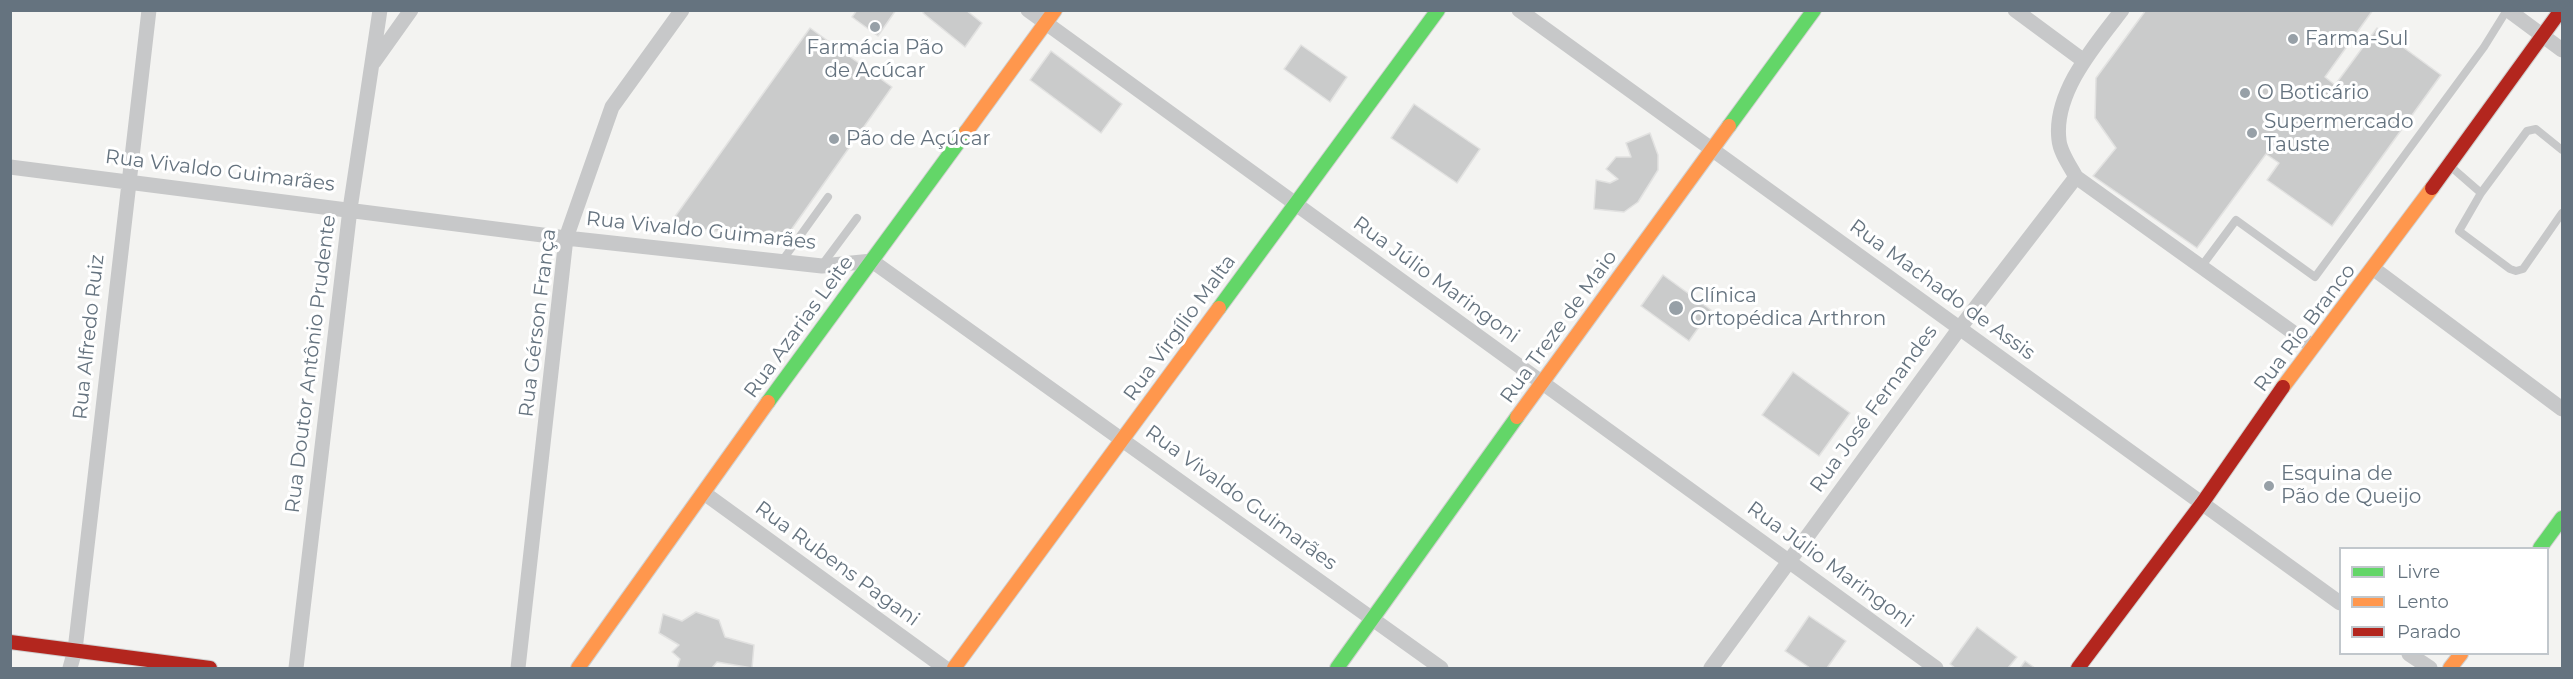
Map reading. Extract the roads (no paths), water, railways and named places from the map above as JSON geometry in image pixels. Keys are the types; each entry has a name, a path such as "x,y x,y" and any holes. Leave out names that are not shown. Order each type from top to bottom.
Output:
{"street":[{"name":"Rua Alfredo Ruiz","path":"70,669 75,650 149,10"},
{"name":"Rua Doutor Antônio Prudente","path":"296,669 350,209 380,10"},
{"name":"Rua Doutor Antônio Prudente","path":"373,65 411,10"},
{"name":"Rua Gérson França","path":"518,669 567,238 612,107 682,10"},
{"name":"Rua Júlio Maringoni","path":"1028,10 1789,560 1936,669"},
{"name":"Rua Azarias Leite","path":"578,669 1055,10"},
{"name":"Rua Virgílio Malta","path":"954,669 1438,10"},
{"name":"Rua Machado de Assis","path":"1519,10 2339,602"},
{"name":"Rua Treze de Maio","path":"1337,669 1542,382 1814,10"},
{"path":"2015,10 2084,61"},
{"path":"2122,10 2084,61 2058,115 2059,142 2076,177 2312,346"},
{"path":"2507,10 2562,50"},
{"name":"Rua Rio Branco","path":"2078,669 2203,502 2312,346 2374,269 2561,10"},
{"name":"Rua Vivaldo Guimarães","path":"10,167 567,238 822,266 872,261 1441,669"},
{"name":"Rua José Fernandes","path":"1711,669 1959,329 2076,177"},
{"path":"2374,269 2562,409"},
{"name":"Rua Rubens Pagani","path":"704,493 945,669"},
{"path":"2541,547 2562,518"},
{"path":"10,642 210,669"},
{"path":"2410,655 2430,669"},
{"path":"2450,669 2460,655"}],"lane":[{"path":"2201,267 2235,220 2315,277 2484,47 2507,10"},
{"path":"2562,150 2536,129 2531,129 2481,193 2460,227 2461,234 2516,271 2523,269 2562,213"},
{"path":"2449,165 2481,193"},
{"path":"782,261 828,197"},
{"path":"822,266 857,218"}],"place":[{"name":"Farmácia Pão de Acúcar","path":"875,27"},
{"name":"Farma-Sul","path":"2293,39"},
{"name":"O Boticário","path":"2245,93"},
{"name":"Supermercado Tauste","path":"2252,133"},
{"name":"Pão de Açúcar","path":"834,139"},
{"name":"Clínica Ortopédica Arthron","path":"1676,308"},
{"name":"Esquina de Pão de Queijo","path":"2269,486"}]}
